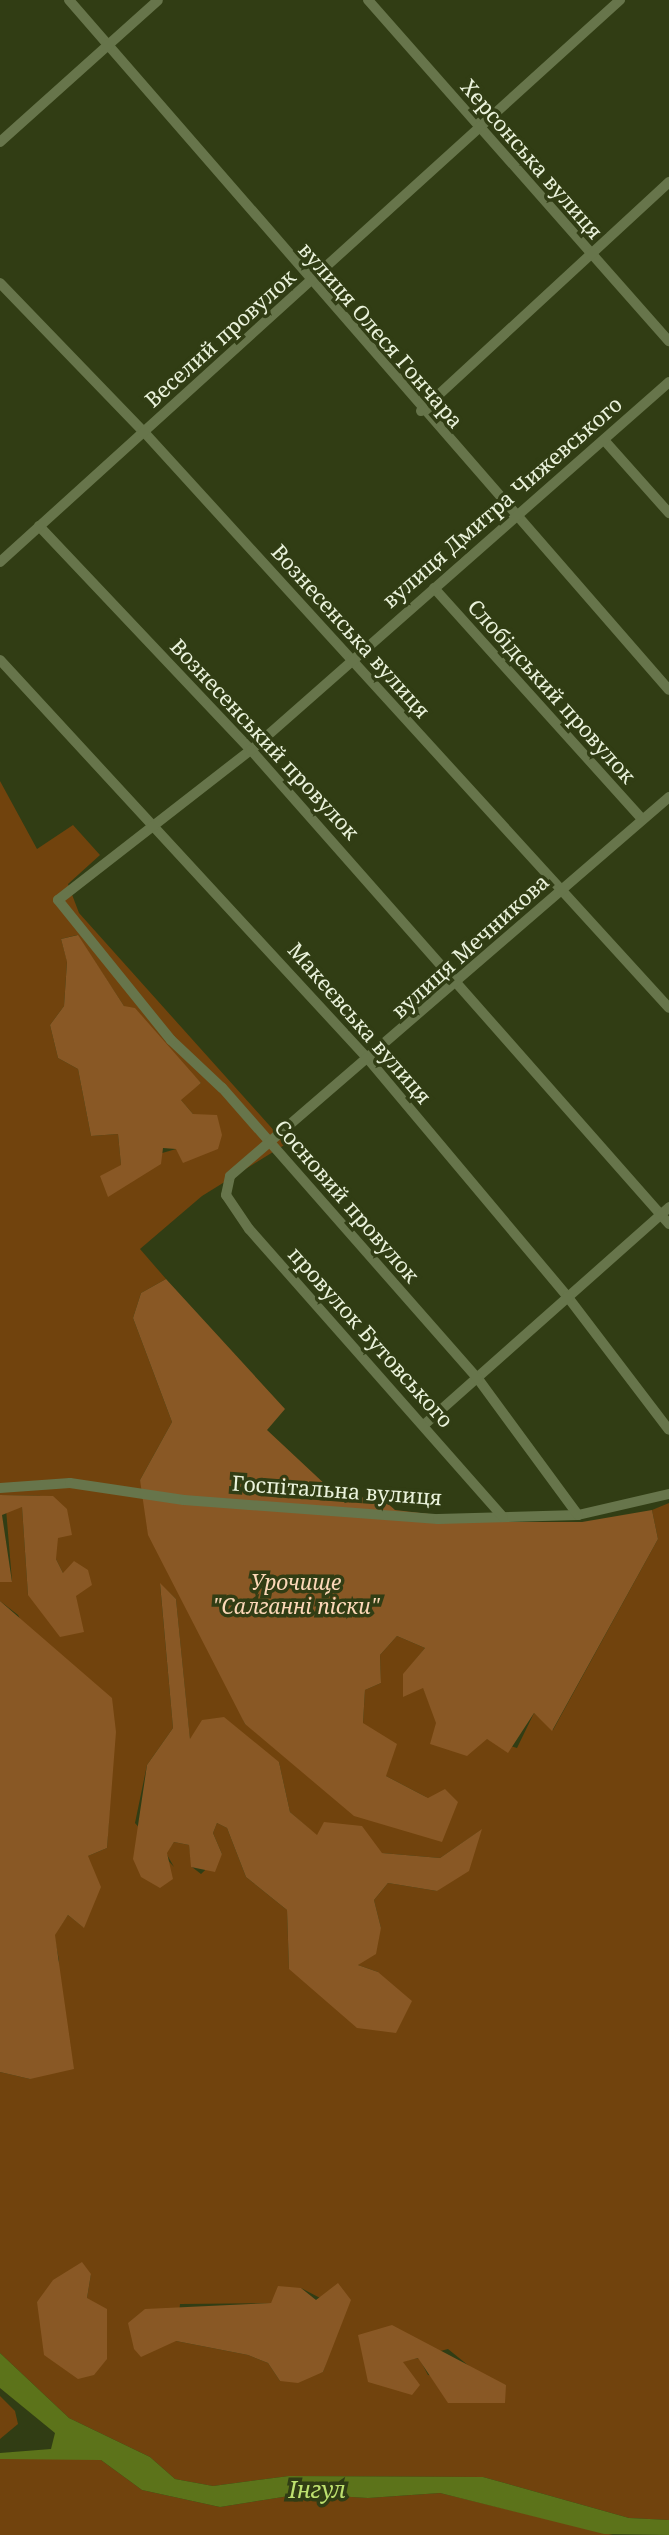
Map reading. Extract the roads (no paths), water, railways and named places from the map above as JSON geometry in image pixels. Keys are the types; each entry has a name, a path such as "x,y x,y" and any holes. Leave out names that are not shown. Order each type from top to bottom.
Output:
{"street":[{"name":"вулиця Олеся Гончара","path":"69,0 310,284 669,690"},
{"path":"0,142 158,0"},
{"name":"Херсонська вулиця","path":"368,0 669,341"},
{"name":"Веселий провулок","path":"0,562 481,130 620,0"},
{"path":"421,411 669,181"},
{"name":"Вознесенська вулиця","path":"0,283 144,432 669,1008"},
{"name":"вулиця Дмитра Чижевського","path":"74,922 58,900 159,826 251,750 351,659 669,382"},
{"path":"604,440 669,513"},
{"name":"Вознесенський провулок","path":"39,526 251,750 460,981 665,1210 669,1224"},
{"name":"Слобідський провулок","path":"434,588 642,819"},
{"name":"Макеєвська вулиця","path":"0,660 159,826 369,1060 567,1296 669,1430"},
{"name":"вулиця Мечникова","path":"230,1175 272,1144 669,797"},
{"name":"Сосновий провулок","path":"74,922 171,1041 272,1144 478,1379 578,1515"},
{"name":"провулок Бутовського","path":"230,1175 226,1195 249,1229 425,1424 503,1517"},
{"path":"425,1424 665,1210"},
{"name":"Госпітальна вулиця","path":"0,1488 70,1483 184,1500 503,1517 578,1515 669,1493"}],"water":[{"name":"Інгул","path":"0,2353 69,2418 150,2457 175,2479 213,2486 289,2476 483,2477 629,2518 669,2520 669,2535 604,2534 440,2493 368,2498 302,2494 220,2507 142,2490 101,2460 0,2459 0,2453 51,2449 55,2433 0,2388"}],"park label":[{"name":"Урочище \"Салганні піски\"","path":"296,1594"}]}
